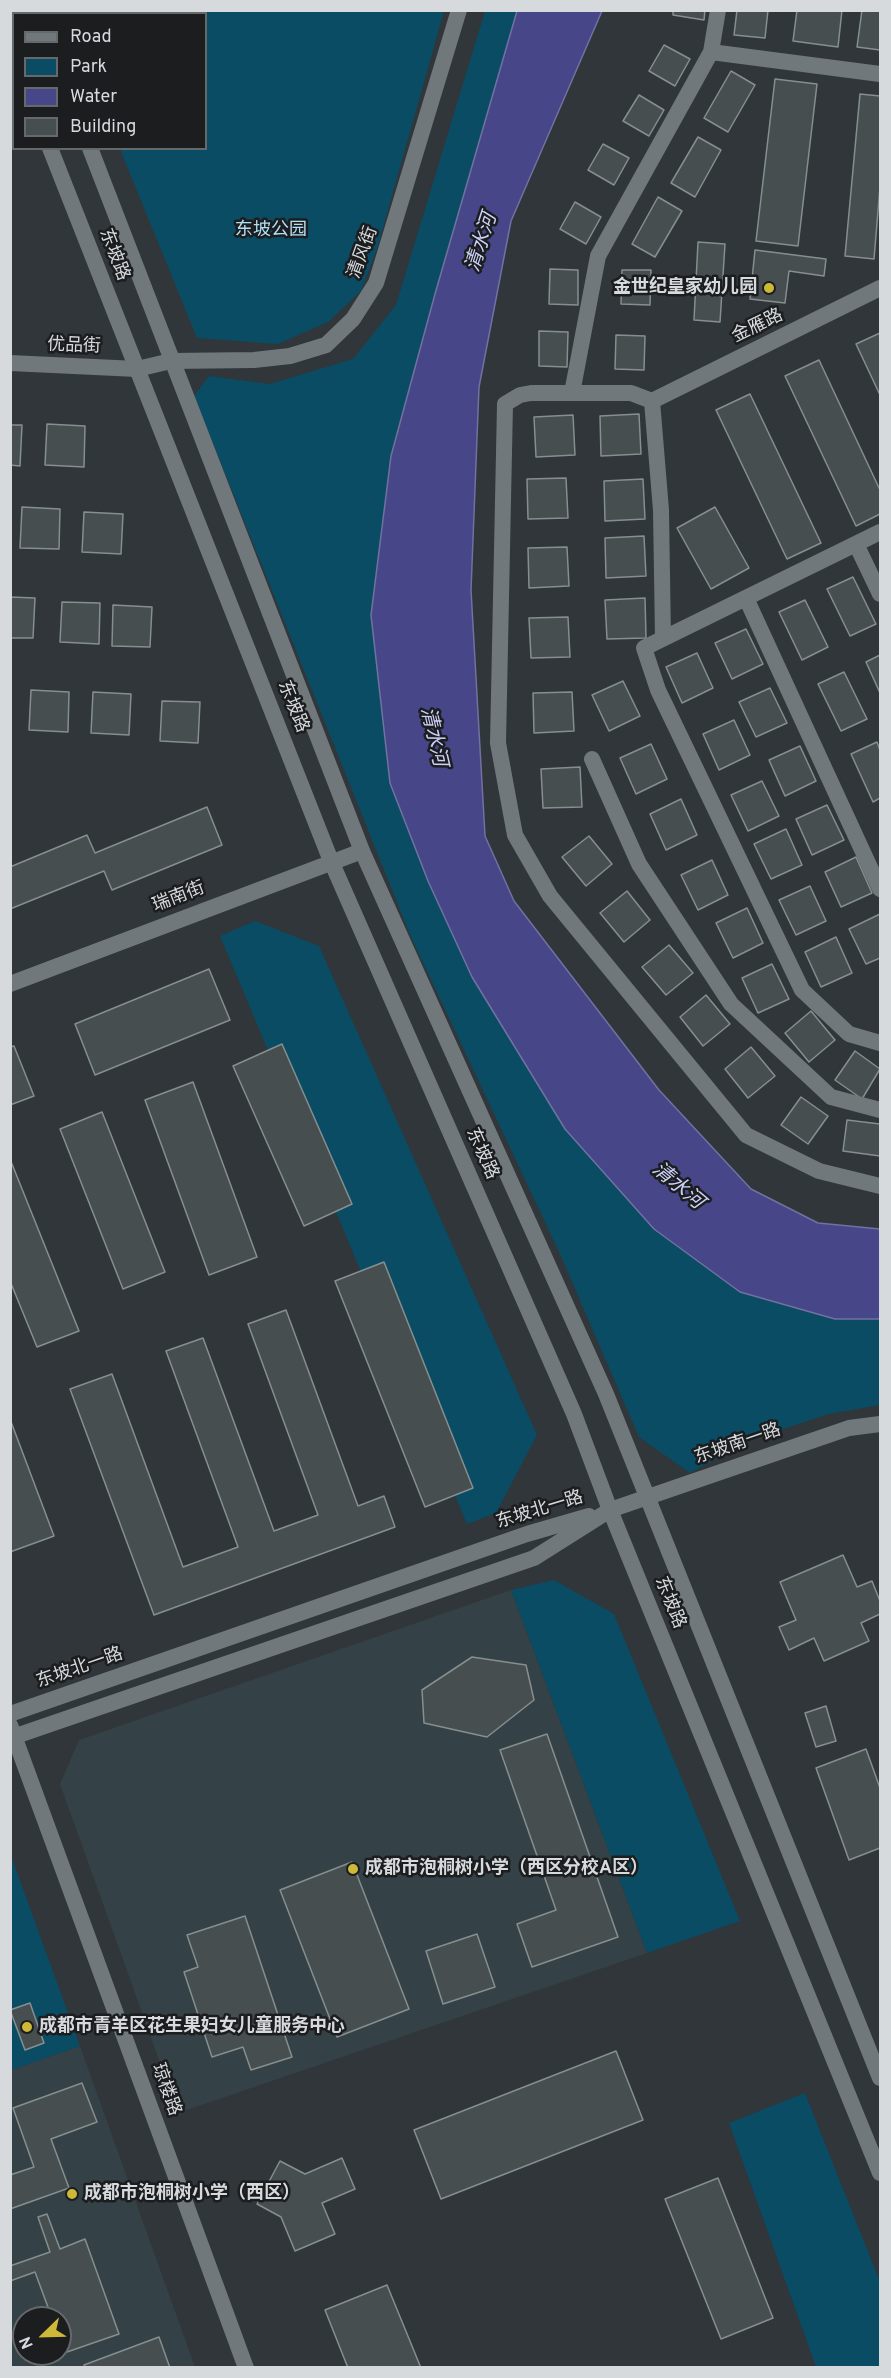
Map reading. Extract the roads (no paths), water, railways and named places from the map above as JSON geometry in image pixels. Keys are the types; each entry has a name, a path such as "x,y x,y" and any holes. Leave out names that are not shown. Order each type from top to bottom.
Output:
{"street":[{"name":"清风街","path":"136,369 171,361 254,360 290,356 326,345 353,318 376,283 459,10"},
{"path":"572,393 598,256 711,52 718,10"},
{"path":"711,52 880,74"},
{"name":"东坡路","path":"51,150 332,861 574,1414 610,1510 880,2173"},
{"name":"东坡路","path":"91,150 362,851 601,1383 880,2078"},
{"name":"金雁路","path":"652,401 880,288"},
{"name":"优品街","path":"10,363 136,369"},
{"path":"663,639 661,510 652,401 631,393 531,393 520,395 505,404 498,743 515,835 550,896 746,1135 819,1171 880,1186"},
{"path":"880,532 644,648 658,690 802,990 849,1034 880,1043"},
{"path":"856,544 880,594"},
{"path":"746,598 880,889"},
{"path":"592,759 639,864 731,1004 831,1097 880,1110"},
{"name":"瑞南街","path":"10,984 362,851"},
{"name":"东坡南一路","path":"610,1510 849,1428 880,1424"},
{"name":"东坡北一路","path":"10,1714 527,1534 610,1510"},
{"name":"东坡北一路","path":"12,1733 534,1558 610,1510"},
{"name":"琼楼路","path":"12,1733 246,2367"}],"water":[{"name":"清水河","path":"517,11 602,11 511,221 479,387 471,590 485,836 514,901 659,1090 751,1189 818,1223 880,1229 880,1319 835,1319 740,1292 654,1229 565,1129 472,977 428,881 390,783 371,615 391,456"}],"place":[{"name":"金世纪皇家幼儿园","path":"769,288"},
{"name":"成都市泡桐树小学（西区分校A区）","path":"353,1869"},
{"name":"成都市青羊区花生果妇女儿童服务中心","path":"27,2027"},
{"name":"成都市泡桐树小学（西区）","path":"72,2194"}],"park label":[{"name":"东坡公园","path":"271,231"}]}
